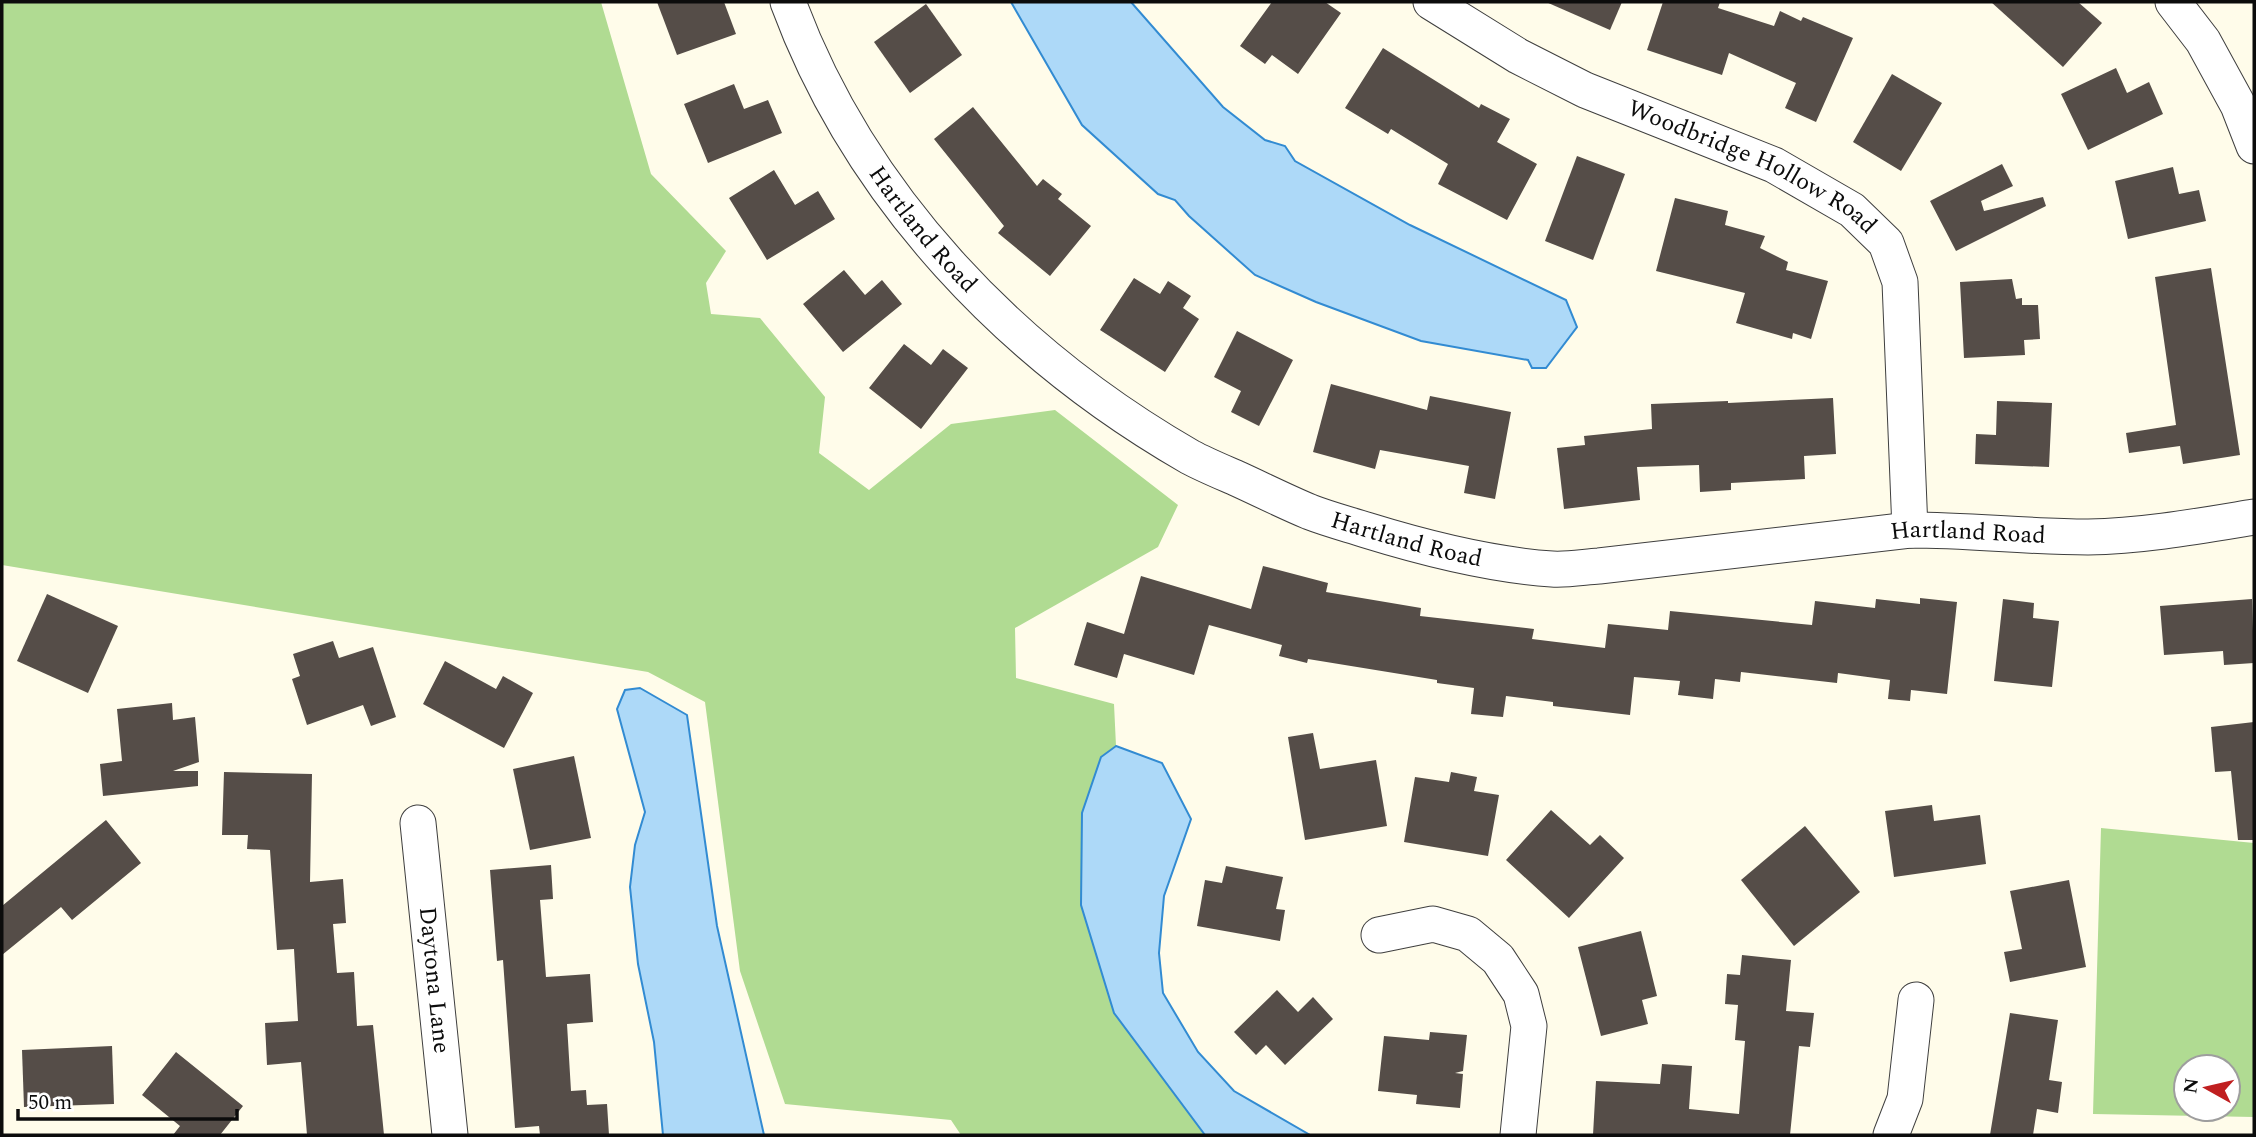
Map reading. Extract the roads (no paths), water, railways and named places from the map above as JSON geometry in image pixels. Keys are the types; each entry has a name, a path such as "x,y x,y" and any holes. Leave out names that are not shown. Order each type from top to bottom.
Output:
{"street":[{"name":"Hartland Road","path":"788,2 800,33 848,128 905,212 960,278 1030,346 1104,403 1191,458 1311,512 1410,544 1553,569 1910,530 2090,537 2153,533 2254,517"},
{"name":"Woodbridge Hollow Road","path":"1431,2 1518,56 1585,90 1774,165 1852,209 1886,243 1900,282 1910,530"},
{"path":"2173,2 2203,41 2238,105 2254,146"},
{"name":"Daytona Lane","path":"418,823 450,1135"},
{"path":"1379,935 1433,924 1468,934 1498,959 1521,994 1529,1026 1518,1135"},
{"path":"1891,1135 1905,1099 1916,1000"}],"water":[{"path":"1011,2 1131,2 1223,107 1265,140 1285,146 1295,161 1410,225 1566,300 1577,327 1546,368 1532,368 1528,360 1421,341 1316,302 1255,275 1175,200 1158,194 1082,125"},
{"path":"640,688 687,715 717,926 764,1135 663,1135 654,1042 638,964 630,887 635,845 645,812 617,709 625,690"},
{"path":"1116,746 1162,763 1191,819 1164,896 1159,953 1163,993 1198,1052 1234,1091 1310,1135 1205,1135 1114,1013 1081,905 1082,813 1101,757"}]}
